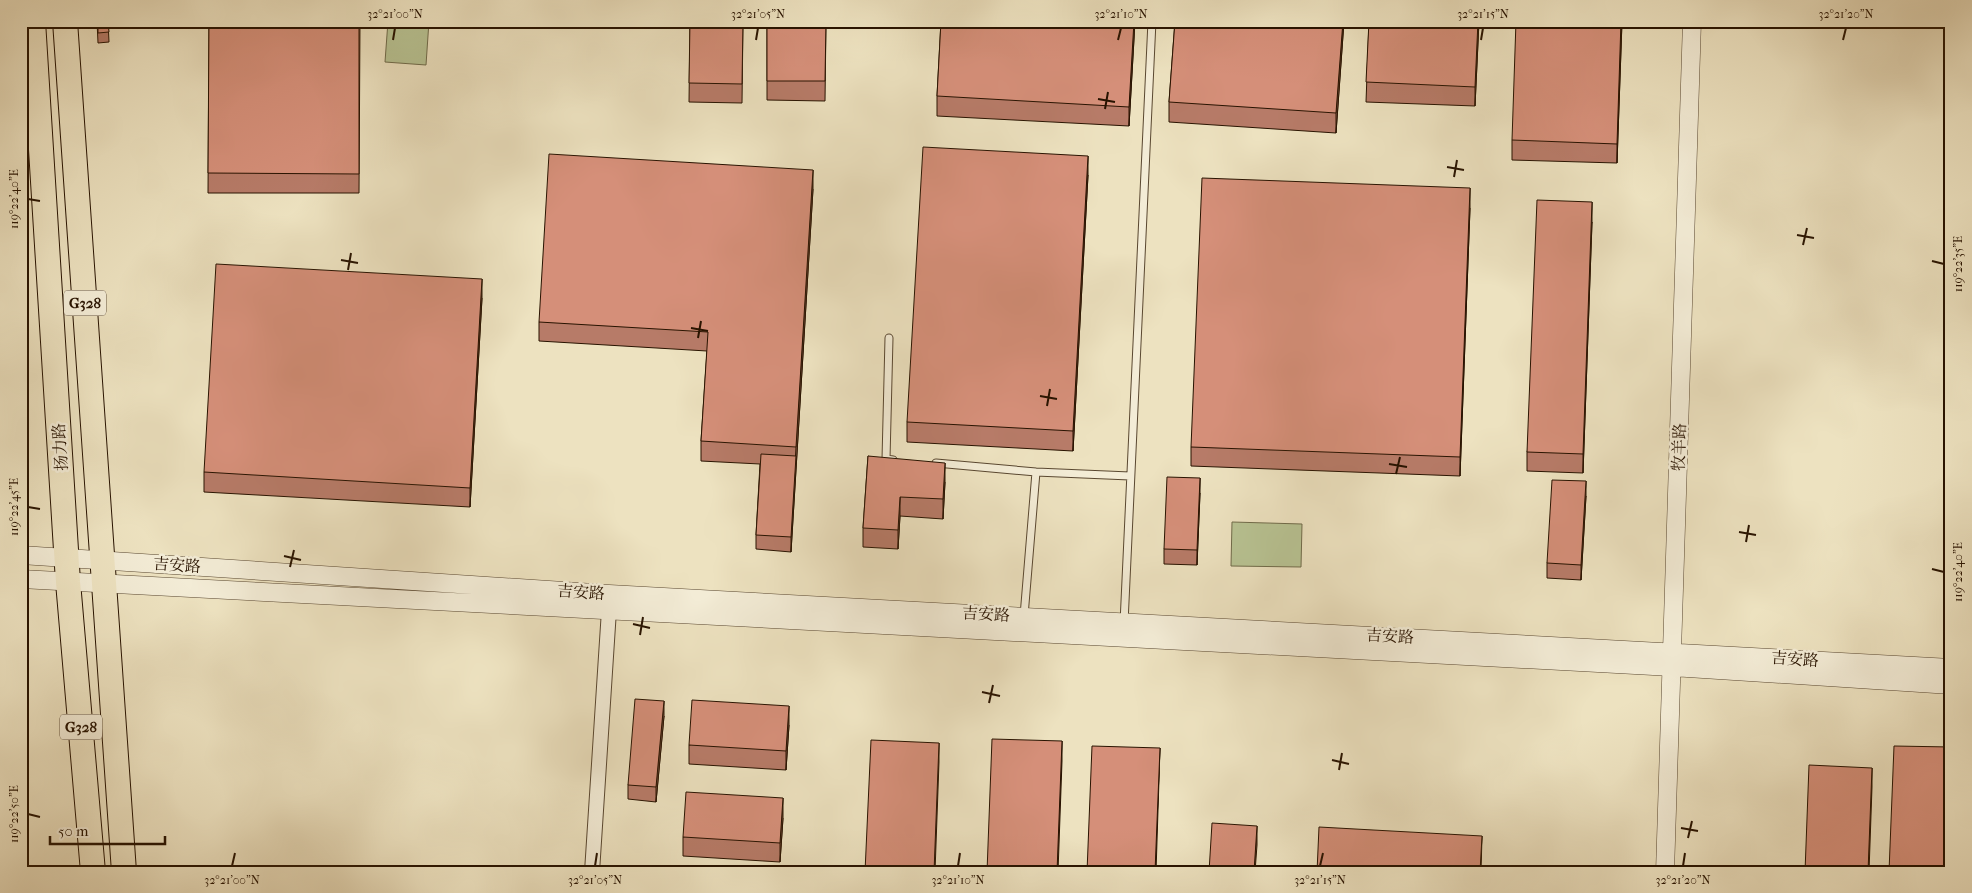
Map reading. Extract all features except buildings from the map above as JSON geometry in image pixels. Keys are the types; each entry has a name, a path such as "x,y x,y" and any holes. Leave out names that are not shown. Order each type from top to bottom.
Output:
{"highway":[{"name":"扬力路","path":"33,21 66,558 93,872"},
{"name":"G328","path":"65,21 104,561 124,872"}],"street":[{"name":"牧羊路","path":"1665,872 1692,21"},
{"name":"吉安路","path":"21,555 1124,630 1673,659 1951,668"},
{"name":"吉安路","path":"21,579 609,610 1024,624"},
{"path":"592,872 609,610"},
{"name":"吉安路","path":"1673,659 1951,685"}],"lane":[{"path":"1124,630 1152,21"},
{"path":"889,338 886,459 904,461"},
{"path":"923,462 1036,472 1130,476"},
{"path":"1024,624 1036,472"}],"green space":[{"path":"388,21 429,21 426,65 385,62"},
{"path":"1232,522 1302,524 1301,567 1231,566"}]}
